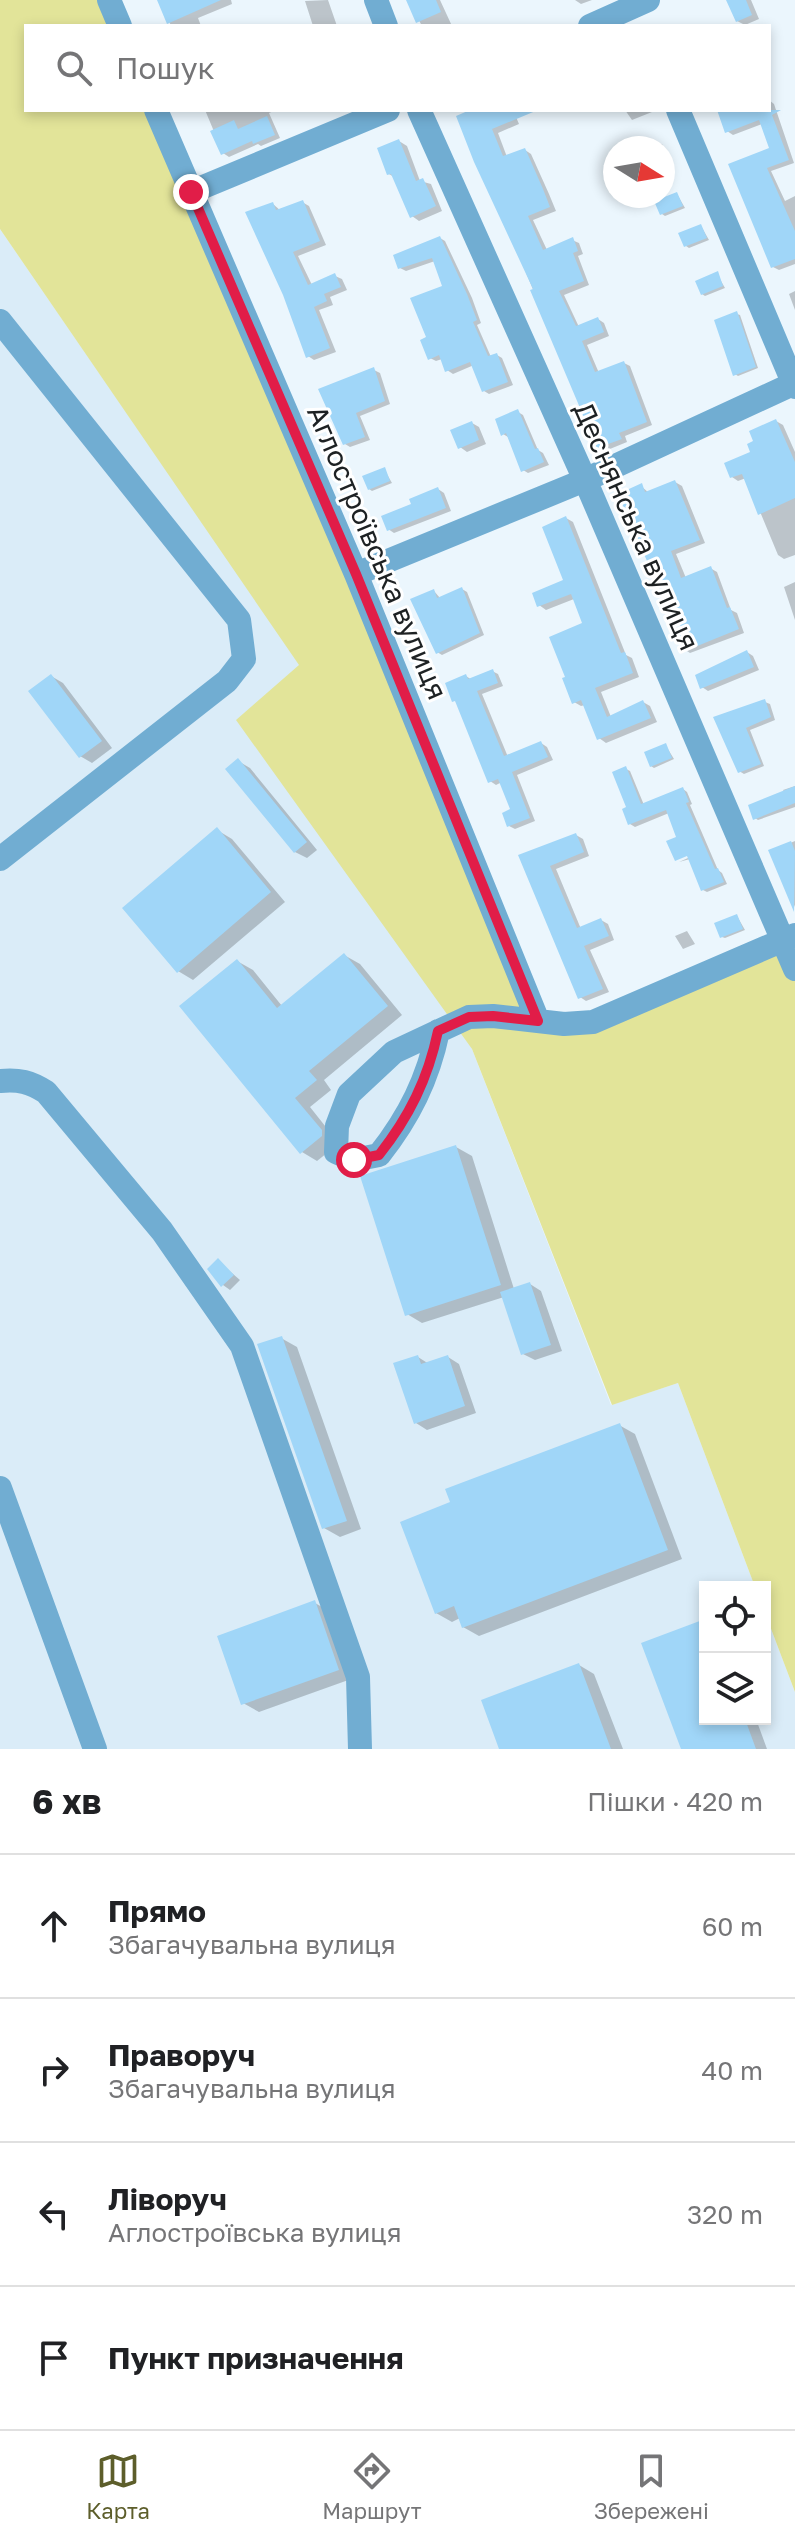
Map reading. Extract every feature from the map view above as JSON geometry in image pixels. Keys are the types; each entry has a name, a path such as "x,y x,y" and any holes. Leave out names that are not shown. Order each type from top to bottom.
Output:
{"street":[{"path":"109,0 119,24"},
{"path":"376,0 385,24"},
{"path":"595,24 639,8"},
{"name":"Аглостроївська вулиця","path":"157,112 356,574 538,1021"},
{"path":"191,192 383,112"},
{"name":"Деснянська вулиця","path":"420,112 789,938 795,969"},
{"path":"356,574 585,480 795,385 679,112"},
{"path":"0,321 239,620 244,659 227,681 0,859"},
{"path":"438,1031 432,1058 413,1106 379,1155 354,1160 336,1152 337,1126 349,1094 394,1052 438,1031 469,1017 493,1016 564,1024 593,1022 789,938"},
{"path":"0,1081 15,1079 31,1083 46,1092 162,1231 242,1346 358,1677 360,1749"},
{"path":"0,1488 95,1749"}],"shaded area":[{"path":"0,229 300,665 237,720 468,1039 611,1405 678,1383 753,1581 699,1581 699,1725 771,1725 771,1629 795,1692 795,1749 0,1749"}],"green space":[{"path":"0,0 109,0 119,24 24,24 24,112 157,112 538,1021 564,1024 795,935 795,1692 771,1629 771,1581 753,1581 678,1383 612,1405 472,1049 236,720 299,665 0,229"}],"building":[{"path":"157,0 221,0 167,24"},
{"path":"406,0 436,0 441,12 416,23"},
{"path":"726,0 746,0 752,15 736,22"},
{"path":"781,110 772,115 789,160 767,168 795,231 795,259 771,268 728,164 769,148 759,120 725,133 718,112"},
{"path":"465,112 533,112 492,129 503,156 525,148 543,189 550,207 528,216 543,250 573,237 578,251 573,253 584,281 559,291 576,326 598,317 604,332 582,341 595,372 624,361 647,422 619,433 622,439 597,448 530,290 533,289 456,116"},
{"path":"267,116 275,135 221,155 210,131 234,120 238,129"},
{"path":"399,139 416,181 423,178 436,206 410,218 391,174 387,175 377,148"},
{"path":"675,193 683,206 660,215 657,208 675,208"},
{"path":"303,200 320,241 293,252 308,285 335,273 341,287 324,294 327,301 314,307 330,348 306,358 283,295 245,212 273,202 276,210"},
{"path":"701,224 707,238 684,247 678,233"},
{"path":"440,236 467,294 477,320 473,322 488,356 497,353 508,382 482,392 470,362 445,372 439,355 428,360 420,340 426,337 410,298 442,286 432,258 398,269 393,255"},
{"path":"718,271 723,286 701,295 695,281"},
{"path":"737,311 756,367 733,376 714,320"},
{"path":"374,367 385,401 356,413 365,437 343,445 318,389"},
{"path":"518,409 544,462 521,472 506,433 501,436 495,419"},
{"path":"776,419 795,462 795,498 758,515 742,474 730,478 724,463 750,452 747,444 753,441 749,431"},
{"path":"472,421 479,440 458,449 450,430"},
{"path":"385,467 390,481 368,490 362,476"},
{"path":"675,480 700,540 671,551 681,578 711,566 727,608 730,607 739,629 685,651 676,634 683,632 671,602 666,605 618,494 642,483 645,492"},
{"path":"438,487 446,508 387,531 381,516 411,504 409,499"},
{"path":"566,516 621,653 625,652 633,673 595,688 607,717 643,700 651,718 597,740 581,700 572,704 549,637 582,623 571,594 537,607 532,593 563,580 542,527"},
{"path":"462,587 480,633 436,654 410,599 434,589 437,598"},
{"path":"747,650 754,667 700,689 695,675"},
{"path":"493,669 498,683 477,691 504,756 541,741 548,757 512,772 530,818 507,827 502,813 510,809 498,779 488,783 445,683 466,674 468,679"},
{"path":"51,674 102,741 79,758 28,691"},
{"path":"765,699 771,717 746,728 761,764 738,773 713,717"},
{"path":"666,743 672,758 650,767 644,752"},
{"path":"238,758 307,842 294,853 225,769"},
{"path":"626,766 641,804 683,787 689,802 686,803 715,869 718,868 724,882 701,891 687,856 675,861 666,841 676,837 666,810 628,825 622,809 626,807 612,772"},
{"path":"795,786 795,803 753,820 748,805"},
{"path":"217,827 271,892 177,973 122,908"},
{"path":"576,833 584,852 550,866 577,928 601,918 609,936 584,946 603,989 578,999 518,855"},
{"path":"791,841 795,851 794,912 768,850"},
{"path":"737,914 743,929 720,938 714,923"},
{"path":"344,953 388,1006 309,1071 317,1080 295,1098 322,1130 322,1136 300,1154 179,1006 237,959 277,1008"},
{"path":"456,1145 501,1285 405,1316 360,1176"},
{"path":"218,1258 234,1275 221,1287 207,1269"},
{"path":"530,1282 551,1345 521,1355 500,1292"},
{"path":"282,1336 347,1521 322,1529 257,1344"},
{"path":"418,1355 421,1364 448,1355 465,1406 414,1424 393,1363"},
{"path":"620,1423 668,1550 462,1628 454,1606 435,1614 400,1522 450,1502 445,1489"},
{"path":"315,1600 339,1670 241,1705 217,1636"},
{"path":"699,1621 699,1725 747,1725 756,1749 681,1749 641,1643"},
{"path":"579,1663 611,1749 499,1749 481,1700"}],"route":[{"path":"191,192 356,574 538,1021 469,1017 438,1031 423,1084 398,1131 379,1155 354,1160"}]}
